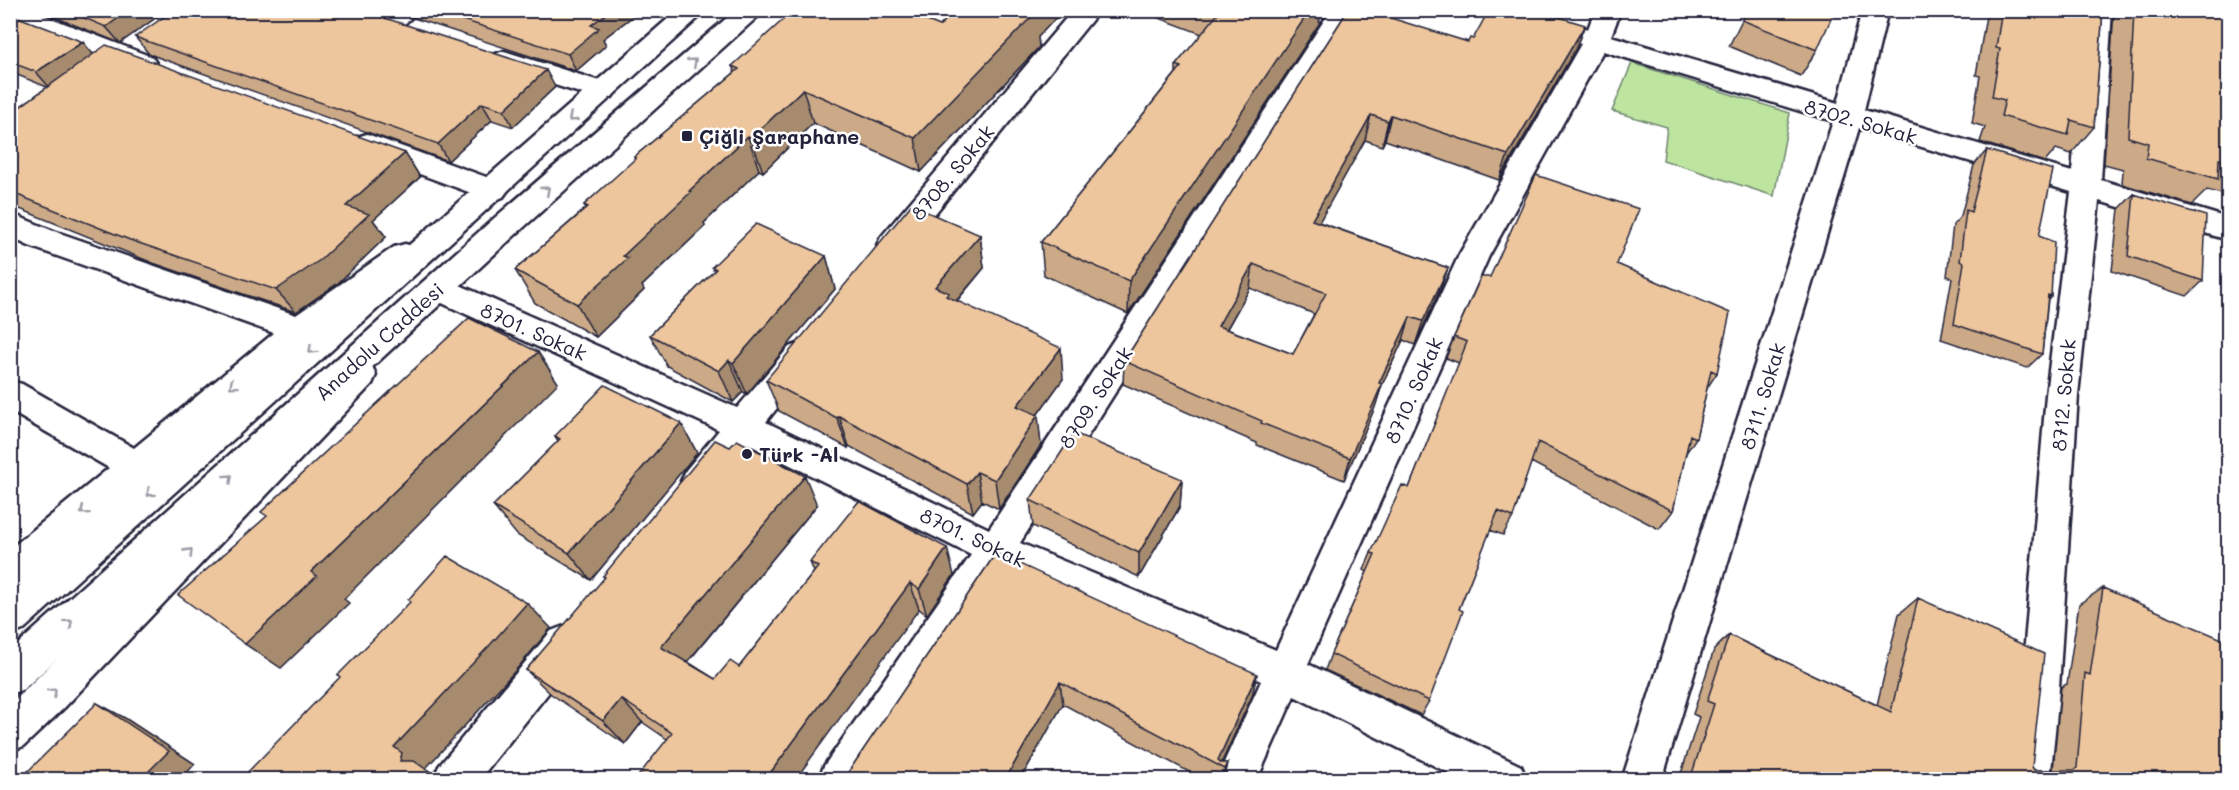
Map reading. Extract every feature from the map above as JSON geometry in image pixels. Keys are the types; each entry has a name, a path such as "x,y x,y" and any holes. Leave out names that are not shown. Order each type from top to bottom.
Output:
{"main road":[{"name":"Anadolu Caddesi","path":"10,618 694,10"},
{"name":"Anadolu Caddesi","path":"10,676 502,229 752,10"},
{"name":"8708. Sokak","path":"874,266 1088,10"},
{"name":"8709. Sokak","path":"838,780 996,550 1344,10"},
{"name":"8702. Sokak","path":"1495,10 1848,118 2086,185 2229,229"},
{"name":"8710. Sokak","path":"1236,780 1474,255 1596,41 1608,10"},
{"name":"8711. Sokak","path":"1642,780 1848,118 1875,10"},
{"name":"8712. Sokak","path":"2030,780 2062,395 2086,185 2099,10"},
{"path":"10,12 169,73"},
{"path":"361,14 396,17 420,33"},
{"path":"99,74 153,37"},
{"path":"477,51 602,91"},
{"path":"349,138 493,190"},
{"path":"10,572 300,328 466,213"},
{"path":"10,224 40,238 300,328"},
{"path":"10,732 50,695 502,229"},
{"name":"8701. Sokak","path":"442,290 743,426 996,550 1285,672 1507,780"},
{"path":"676,507 816,337"},
{"path":"10,394 136,466"},
{"path":"453,780 585,618"}],"green space":[{"path":"1632,63 1790,113 1774,196 1663,160 1667,127 1612,111"}],"building":[{"path":"65,10 129,10 106,27"},
{"path":"174,10 360,10 546,70 504,110 482,103 438,144 135,37"},
{"path":"432,10 611,10 591,25 599,28 568,54"},
{"path":"794,10 900,10 940,26 955,10 1033,10 1036,12 915,138 803,89 751,138 748,136 689,191 691,192 623,256 628,258 577,304 515,270 588,207 584,205 636,158 634,157 739,69 732,66"},
{"path":"1221,10 1310,10 1129,281 1041,242 1181,67 1176,65"},
{"path":"1348,10 1365,10 1468,42 1470,38 1473,39 1489,10 1536,10 1585,25 1508,155 1391,115 1388,121 1371,115 1312,220 1448,268 1423,321 1410,317 1379,383 1382,384 1350,458 1261,423 1262,421 1124,361","holes":["1253,264 1326,293 1293,354 1218,326"]},
{"path":"1747,10 1835,10 1817,50 1742,20"},
{"path":"2002,10 2103,10 2094,127 2071,120 2068,135 2001,116 2005,100 1992,97 2000,49 1996,48"},
{"path":"2134,10 2229,10 2229,162 2219,159 2218,179 2146,158 2148,143 2128,137"},
{"path":"10,14 83,42 36,72 10,62"},
{"path":"106,45 405,153 346,206 369,214 320,260 276,290 130,240 10,192 10,114"},
{"path":"1987,150 2053,170 2039,236 2054,242 2051,296 2048,295 2042,354 1954,324 1964,263 1960,261 1966,210 1971,212"},
{"path":"1536,175 1639,209 1617,264 1730,313 1717,373 1711,370 1696,438 1690,435 1673,511 1538,442 1513,517 1498,511 1459,609 1463,611 1429,701 1331,654 1375,554 1371,553 1402,485 1409,488 1467,342 1454,337 1481,277 1490,277"},
{"path":"2134,194 2206,216 2203,281 2128,256"},
{"path":"911,205 980,235 935,287 949,293 946,296 1061,348 1017,406 1038,415 995,480 977,472 967,484 766,380"},
{"path":"756,224 826,256 733,363 729,360 719,371 650,335 716,269 712,267"},
{"path":"469,318 538,352 311,572 317,576 245,644 178,595 267,516 261,512"},
{"path":"605,385 681,423 569,553 493,506 560,439 555,436"},
{"path":"1074,433 1182,479 1139,553 1030,500"},
{"path":"715,440 730,447 737,440 805,476 661,647 715,679 730,661 739,667 818,567 810,562 859,501 947,548 919,589 910,583 765,780 635,780 672,733 621,699 603,721 526,670 605,577 603,576"},
{"path":"996,553 1257,674 1218,760 1220,763 1228,763 1225,769 1060,682 1005,780 843,780"},
{"path":"447,556 527,603 394,747 402,753 400,761 414,761 441,780 240,780 410,602 408,600"},
{"path":"2103,588 2229,642 2229,780 1690,780 1714,704 1707,701 1729,635 1891,712 1918,598 2044,654 2032,767 2034,770 2075,770 2085,673 2090,675"},
{"path":"97,703 169,751 140,780 19,780"}],"place":[{"name":"Çiğli Şaraphane","path":"687,136"},
{"name":"Türk -Al","path":"747,454"}]}
